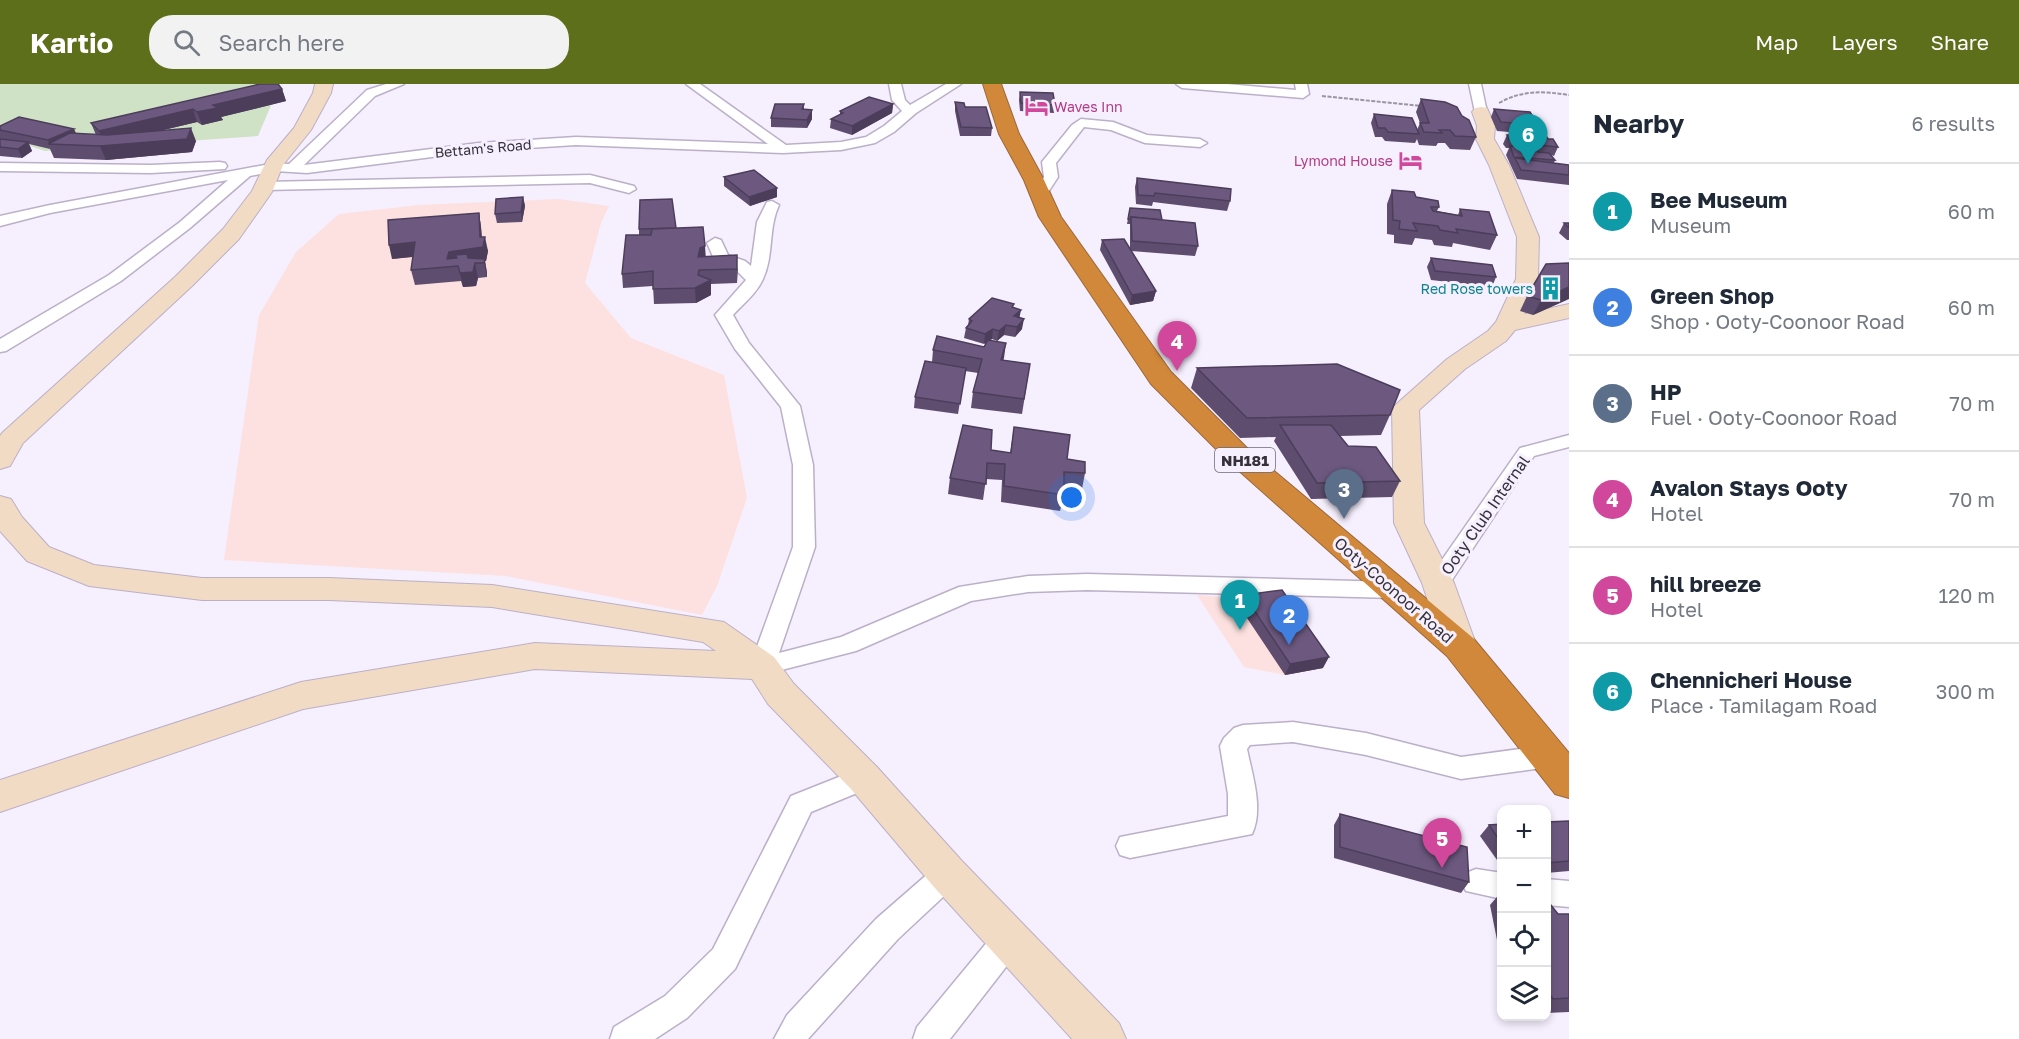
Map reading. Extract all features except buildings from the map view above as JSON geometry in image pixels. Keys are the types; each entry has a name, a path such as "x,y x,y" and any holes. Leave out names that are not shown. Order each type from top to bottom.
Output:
{"highway":[{"name":"Ooty-Coonoor Road","path":"992,84 1009,134 1050,217 1161,378 1238,455 1460,647 1569,782"}],"street":[{"path":"0,460 12,439 209,258 231,234 277,171 322,93 324,84"},
{"path":"277,171 371,93 398,84"},
{"path":"692,84 783,149"},
{"path":"895,84 897,100 901,106 911,110"},
{"name":"Bettam's Road","path":"0,221 50,209 247,172 307,169 479,147 566,142 783,149 858,144 889,129 911,110 955,84"},
{"path":"1182,84 1302,89"},
{"path":"1460,647 1438,583 1409,524 1405,408 1456,364 1497,336 1507,325 1527,279 1528,237 1499,165 1485,139 1486,126 1475,84"},
{"path":"1040,194 1051,177 1050,162 1061,150 1073,130 1081,123 1113,126 1145,139 1200,143"},
{"path":"0,167 590,179 628,189"},
{"path":"0,347 115,278 185,225 247,172"},
{"path":"762,666 804,547 803,465 790,406 741,345 724,315 755,279 765,216 772,205"},
{"path":"714,243 721,258 739,264 755,279"},
{"path":"1507,325 1569,312"},
{"name":"Ooty Club Internal","path":"1438,583 1527,452 1569,441"},
{"path":"0,506 11,524 38,554 90,575 202,589 329,589 492,596 712,631 762,666 781,694 864,778 948,873 1102,1039"},
{"path":"0,796 301,696 535,656 762,666 846,645 967,593 1029,584 1087,582 1394,590"},
{"path":"1130,846 1242,825 1242,794 1233,746 1243,735 1293,732 1366,744 1461,768 1550,756"},
{"path":"626,1039 676,1007 724,959 801,804 864,778"},
{"path":"790,1039 798,1026 887,929 948,873"},
{"path":"1551,892 1569,894"},
{"path":"929,1039 1009,939"}],"path":[{"path":"1302,89 1432,107"},
{"path":"1481,112 1513,94 1541,91 1569,95"}],"shaded area":[{"path":"559,199 609,206 601,223 585,283 631,338 724,375 747,498 717,586 702,615 506,576 224,560 259,315 296,252 339,214 419,205"},
{"path":"1197,595 1277,601 1323,668 1285,675 1244,667"}],"green space":[{"path":"0,84 280,84 258,136 45,151 0,136"}],"place":[{"name":"Waves Inn","path":"1036,106"},
{"name":"Lymond House","path":"1411,160"},
{"name":"Chennicheri House","path":"1528,164"},
{"name":"Red Rose towers","path":"1551,288"},
{"name":"Avalon Stays Ooty","path":"1177,371"},
{"name":"HP","path":"1344,519"},
{"name":"Bee Museum","path":"1240,630"},
{"name":"Green Shop","path":"1289,645"},
{"name":"hill breeze","path":"1442,868"}]}
